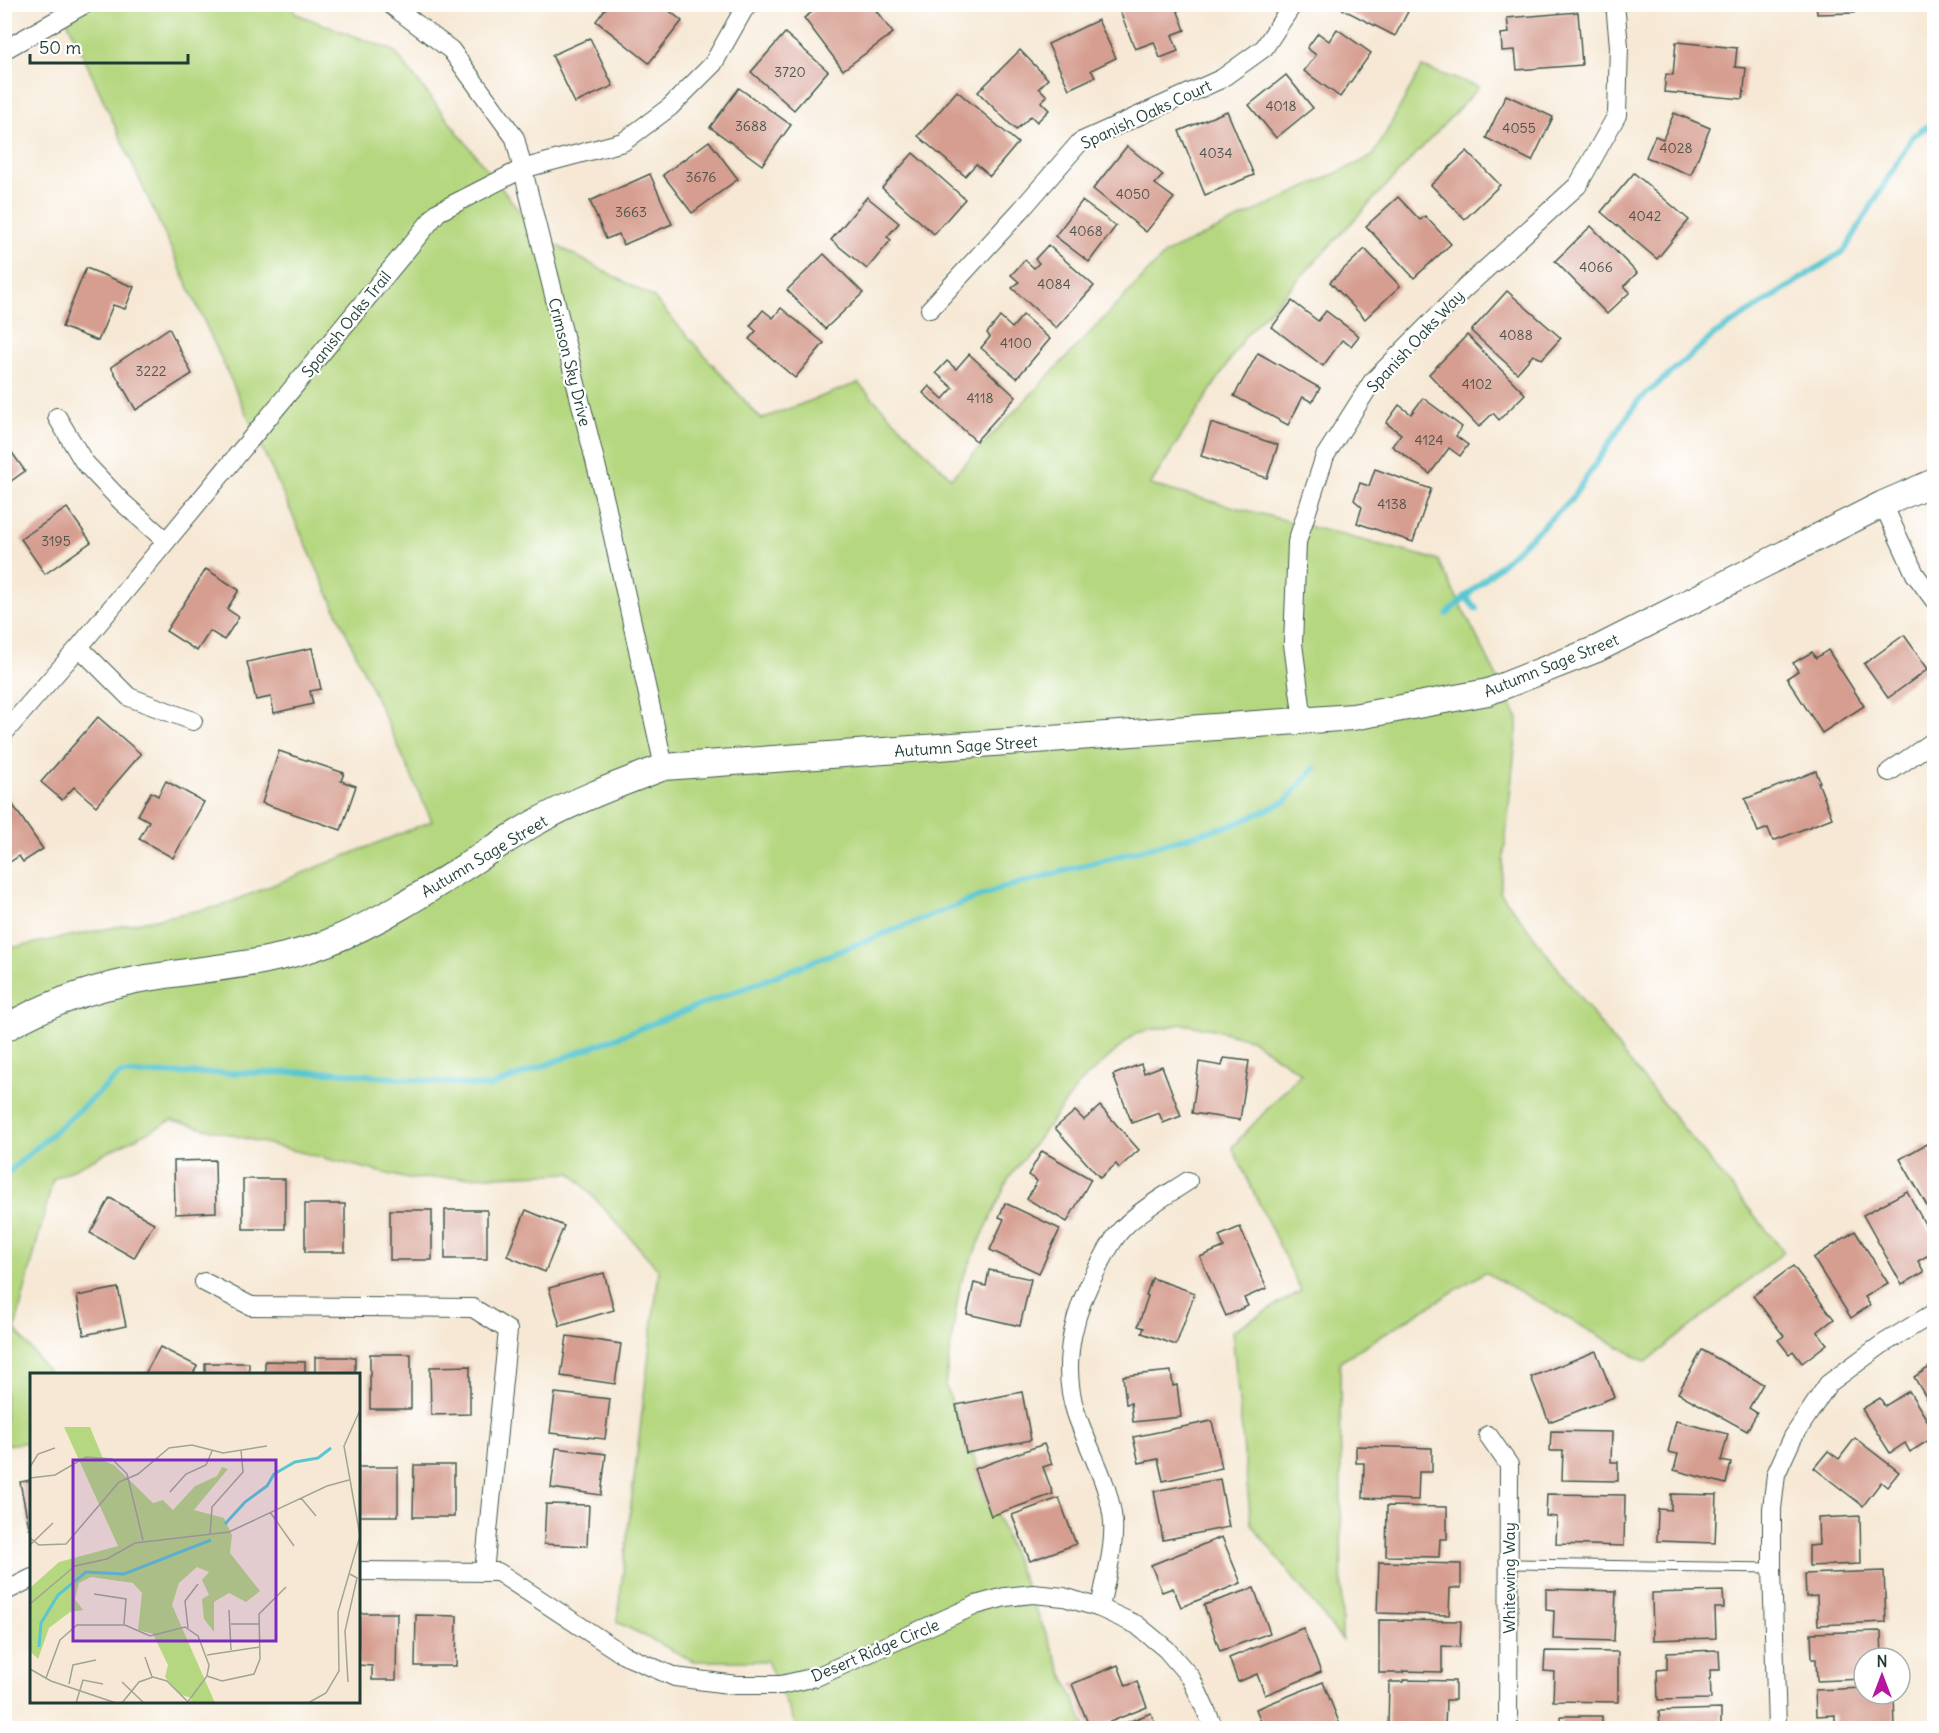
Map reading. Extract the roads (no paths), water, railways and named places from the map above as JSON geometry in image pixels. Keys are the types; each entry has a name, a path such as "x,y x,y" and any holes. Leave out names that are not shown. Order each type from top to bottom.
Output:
{"street":[{"path":"4,50 85,4"},
{"name":"Crimson Sky Drive","path":"390,4 451,50 515,138 606,505 664,767"},
{"name":"Spanish Oaks Trail","path":"4,733 79,647 438,212 522,169 623,142 670,107 713,64 744,9 750,4"},
{"name":"Spanish Oaks Court","path":"930,309 1080,142 1221,79 1264,48 1293,4"},
{"name":"Spanish Oaks Way","path":"1303,721 1293,644 1297,542 1325,456 1372,382 1464,288 1578,185 1617,115 1619,46 1615,4"},
{"path":"57,417 84,462 122,502 166,541"},
{"name":"Autumn Sage Street","path":"4,1029 57,1002 94,990 132,981 214,970 324,944 358,930 449,878 532,825 597,793 664,767 1353,717 1488,692 1597,650 1883,504 1935,482"},
{"path":"1883,504 1915,574 1935,600"},
{"path":"79,647 129,697 193,721"},
{"path":"1889,772 1935,741"},
{"path":"1100,1608 1113,1523 1109,1499 1076,1412 1069,1382 1070,1344 1079,1307 1091,1279 1123,1227 1148,1207 1188,1181"},
{"path":"204,1282 251,1306 472,1308 508,1330 484,1572"},
{"path":"1777,1728 1772,1568 1772,1509 1776,1474 1793,1437 1828,1384 1881,1346 1935,1313"},
{"name":"Whitewing Way","path":"1488,1435 1509,1465 1508,1728"},
{"name":"Desert Ridge Circle","path":"360,1570 498,1572 624,1655 675,1677 736,1685 781,1686 816,1677 976,1605 1005,1597 1034,1594 1064,1597 1100,1608 1137,1625 1166,1649 1191,1678 1214,1728"},
{"path":"4,1592 30,1579"}],"lane":[{"path":"1509,1564 1772,1568"}],"waterway":[{"path":"1447,614 1571,500 1638,401 1714,335 1845,250 1913,136 1934,122"},
{"path":"1465,596 1476,609"},
{"path":"4,1176 120,1074 334,1072 489,1087 1002,888 1235,824 1286,801 1315,768"}]}
